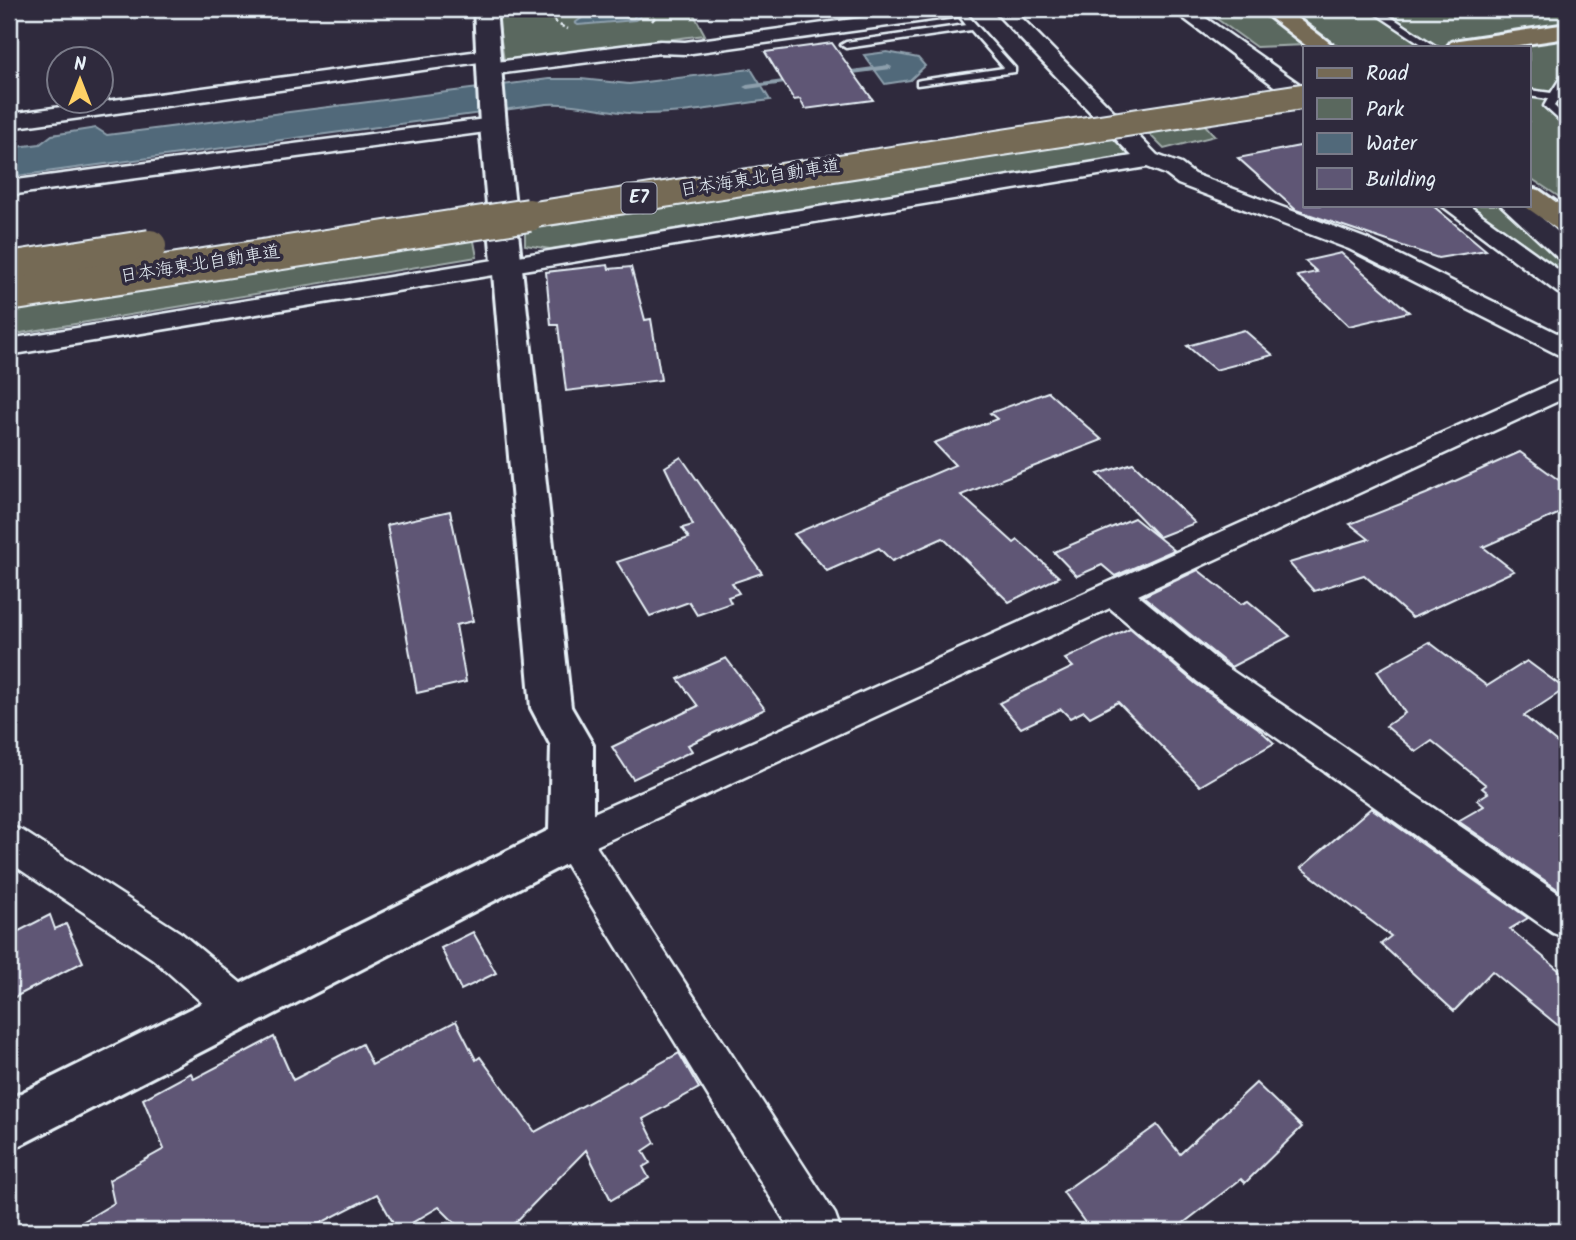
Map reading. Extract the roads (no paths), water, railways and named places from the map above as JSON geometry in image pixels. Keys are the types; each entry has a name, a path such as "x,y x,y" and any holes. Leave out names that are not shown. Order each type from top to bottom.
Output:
{"main road":[{"path":"1270,9 1322,46"},
{"path":"1466,46 1567,31"},
{"path":"1150,94 1303,71"},
{"name":"日本海東北自動車道","path":"9,295 1303,97"},
{"path":"1067,107 1122,98"},
{"path":"474,197 529,188"},
{"path":"1530,197 1567,223"},
{"name":"日本海東北自動車道","path":"9,268 170,243"}],"street":[{"path":"485,9 493,125 551,708 572,745 571,840 818,1231"},
{"path":"1002,9 1149,160 1172,169 1186,179 1358,244 1567,348"},
{"path":"1181,9 1303,96"},
{"path":"9,121 488,62 660,47 685,48 934,11 966,15"},
{"path":"9,188 493,125"},
{"path":"9,347 1149,160"},
{"path":"1454,206 1567,288"},
{"path":"1514,206 1567,253"},
{"path":"9,1126 571,840 1567,386"},
{"path":"1114,593 1210,673 1567,921"},
{"path":"9,842 167,946 240,1009"}],"lane":[{"path":"1373,9 1430,46"},
{"path":"846,45 966,15 1011,70 921,83"},
{"path":"1563,62 1549,106 1567,124"},
{"path":"1530,93 1567,99"}],"water":[{"path":"580,9 628,11 625,16 633,19 639,9 643,9 640,17 635,20 578,25 575,23 583,17"},
{"path":"887,52 918,58 925,66 910,80 885,84 864,55"},
{"path":"751,69 770,100 660,114 547,104 9,177 9,148 40,144 52,135 96,128 107,135 549,79 629,84"}],"waterway":[{"path":"837,74 888,67"},
{"path":"747,87 798,80"}]}
